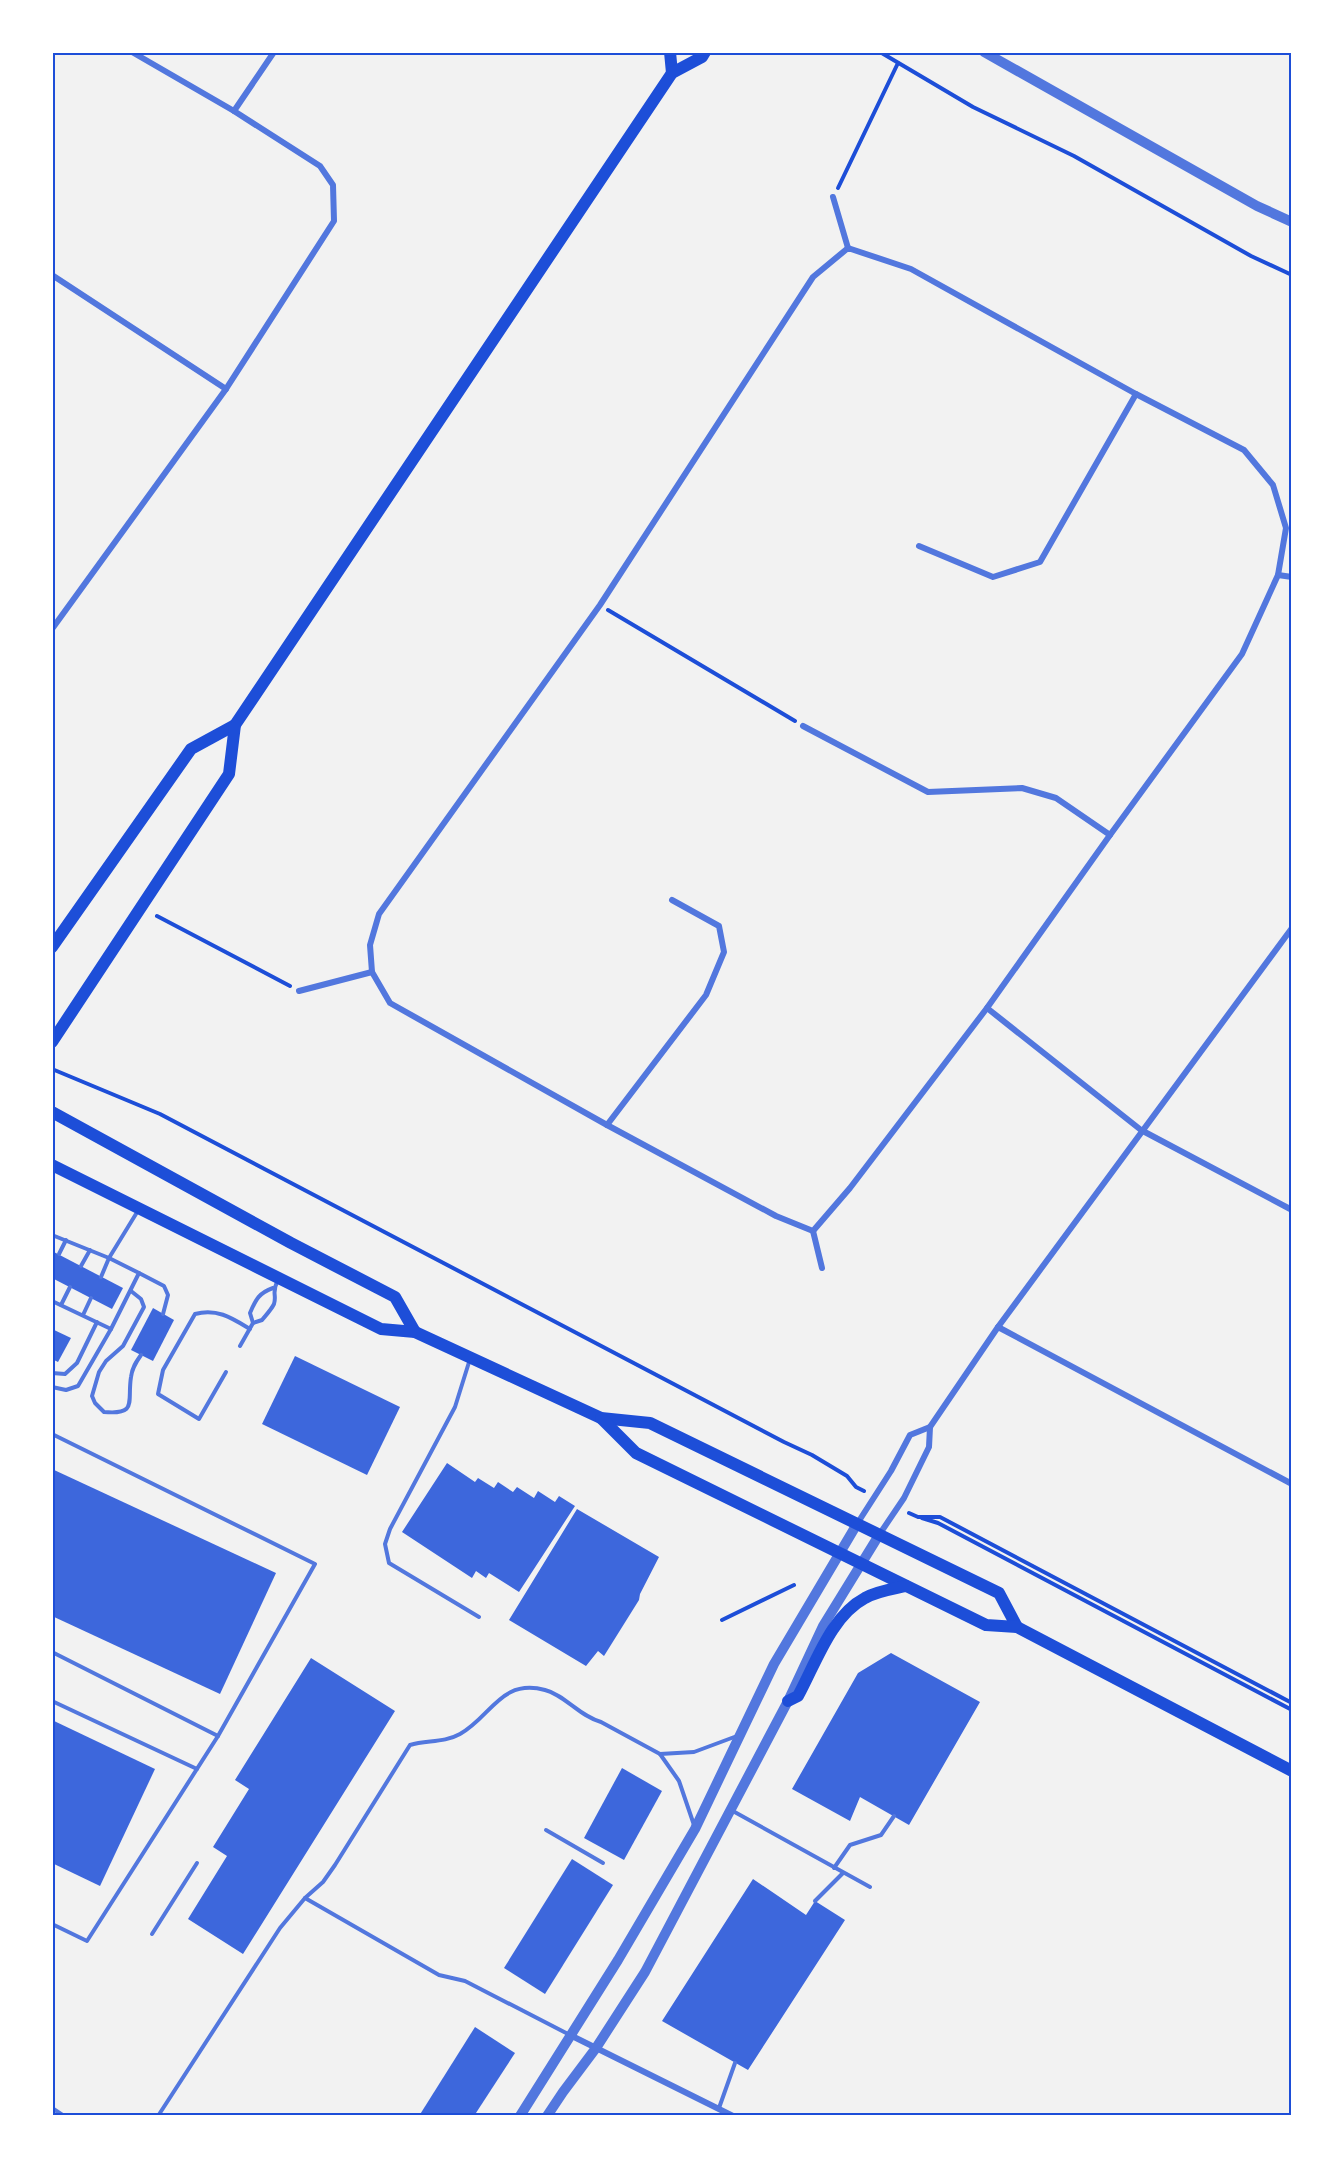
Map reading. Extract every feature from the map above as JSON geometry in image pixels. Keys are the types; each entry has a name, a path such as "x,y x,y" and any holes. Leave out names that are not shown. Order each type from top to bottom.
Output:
{"main road":[{"path":"670,52 672,73"},
{"path":"52,1042 229,774 235,725 672,73 702,57 705,52"},
{"path":"54,941 191,749 235,725"},
{"path":"52,1112 394,1298 415,1332"},
{"path":"52,1165 139,1209 276,1284 381,1329 415,1332 601,1418 650,1423 999,1593 1017,1627"},
{"path":"601,1418 636,1453 987,1625 1017,1627 1292,1771"},
{"path":"788,1701 798,1696 839,1619 866,1597 906,1586"}],"street":[{"path":"52,629 226,389 334,221 333,185 320,166 234,111 132,52"},
{"path":"234,111 274,52"},
{"path":"984,52 1257,206 1292,222"},
{"path":"833,197 848,248"},
{"path":"813,1231 850,1188 987,1008 1242,654 1278,575 1286,528 1273,485 1244,450 1136,394 911,269 848,248"},
{"path":"813,1231 776,1216 607,1125 390,1003 372,972 370,945 379,914 600,605 813,277 848,248"},
{"path":"52,275 226,389"},
{"path":"919,546 993,577 1040,562 1136,394"},
{"path":"1278,575 1292,577"},
{"path":"803,726 928,792 1022,788 1056,798 1110,835"},
{"path":"607,1125 706,995 724,952 719,926 672,900"},
{"path":"547,2115 596,2048 645,1972 788,1701 823,1626 904,1498 929,1447 930,1427 998,1327 1292,928"},
{"path":"299,991 372,972"},
{"path":"987,1008 1141,1130 1292,1210"},
{"path":"813,1231 822,1268"},
{"path":"998,1327 1292,1484"},
{"path":"520,2115 618,1960 695,1829 774,1664 891,1471 910,1435 930,1427"},
{"path":"570,2035 733,2115"}],"lane":[{"path":"101,1276 109,1258 139,1209"},
{"path":"52,1235 109,1258 164,1286 168,1295 163,1314"},
{"path":"59,1254 66,1240"},
{"path":"81,1266 90,1250"},
{"path":"52,1387 66,1390 78,1386 111,1329 139,1273"},
{"path":"240,1346 253,1323 250,1313 254,1302 261,1293 276,1284"},
{"path":"253,1323 262,1320 275,1302 276,1284"},
{"path":"62,1305 70,1287"},
{"path":"131,1291 141,1299 144,1307 123,1346 106,1361 99,1372 92,1396 104,1412 121,1413 127,1410 131,1402 132,1369 141,1355"},
{"path":"83,1315 91,1298"},
{"path":"52,1301 111,1329"},
{"path":"226,1372 199,1419 158,1394 163,1370 195,1314 214,1311 250,1329"},
{"path":"52,1373 65,1374 77,1363 97,1322"},
{"path":"470,1358 455,1407 390,1529 385,1544 389,1563 479,1617"},
{"path":"52,1434 315,1564 218,1736 87,1941 52,1924"},
{"path":"52,1652 218,1736"},
{"path":"158,2115 280,1928 305,1898 324,1882 410,1745 423,1741 441,1742 460,1734 501,1696 519,1689 534,1687 549,1690 591,1719 601,1722 660,1754 679,1781 695,1829"},
{"path":"52,1701 197,1769"},
{"path":"660,1754 693,1752 739,1735"},
{"path":"730,1810 870,1887"},
{"path":"834,1868 849,1845 881,1835 894,1816"},
{"path":"546,1830 603,1863"},
{"path":"152,1934 198,1863"},
{"path":"815,1901 843,1873"},
{"path":"305,1898 439,1975 465,1981 570,2035"},
{"path":"719,2109 735,2063"},
{"path":"52,2108 64,2115"}],"path":[{"path":"880,52 973,107 1074,156 1251,256 1292,274"},
{"path":"833,197 898,63"},
{"path":"600,605 803,726"},
{"path":"157,916 299,991"},
{"path":"52,1069 180,1125 773,1437 812,1455 847,1476 856,1488"},
{"path":"1292,1703 940,1517 918,1517 938,1523 1292,1710"},
{"path":"722,1620 794,1585"}],"building":[{"path":"52,1251 123,1288 112,1309 52,1278"},
{"path":"153,1308 174,1320 153,1361 131,1350"},
{"path":"52,1329 71,1338 58,1362 52,1359"},
{"path":"295,1356 400,1407 367,1475 262,1424"},
{"path":"447,1463 475,1482 478,1478 494,1488 498,1482 513,1492 517,1487 534,1498 538,1491 555,1502 559,1496 575,1506 519,1592 489,1573 486,1578 476,1571 472,1578 402,1532"},
{"path":"52,1469 276,1573 220,1694 52,1616"},
{"path":"577,1509 659,1557 639,1600 604,1656 598,1651 586,1666 509,1620"},
{"path":"891,1653 980,1702 909,1825 860,1797 850,1821 792,1789 858,1673"},
{"path":"311,1658 395,1711 243,1954 188,1919 227,1856 213,1847 249,1789 235,1780"},
{"path":"52,1720 155,1769 100,1886 52,1863"},
{"path":"622,1768 662,1791 624,1860 584,1838"},
{"path":"572,1859 613,1885 545,1994 504,1968"},
{"path":"753,1879 806,1915 815,1901 845,1920 748,2070 662,2021"},
{"path":"475,2027 515,2053 474,2116 419,2116"}]}
